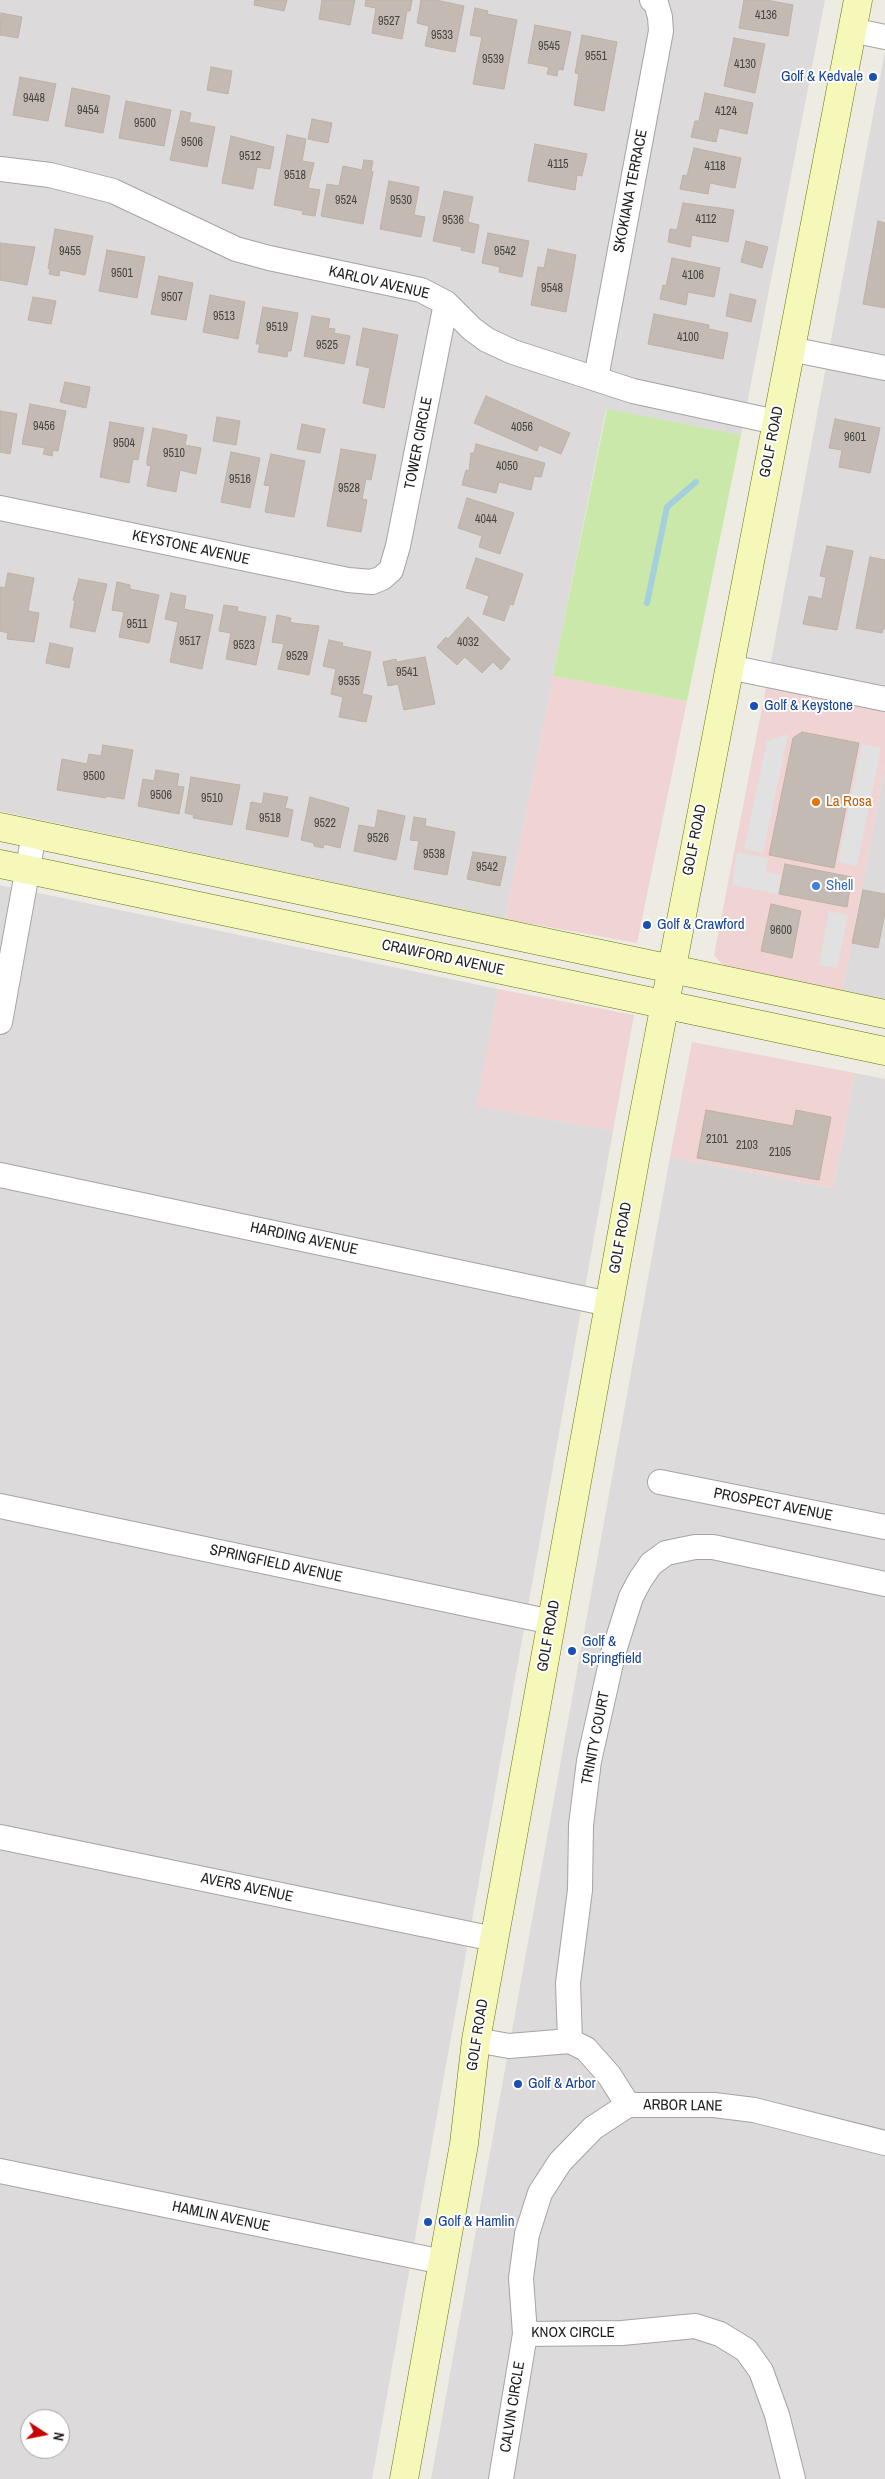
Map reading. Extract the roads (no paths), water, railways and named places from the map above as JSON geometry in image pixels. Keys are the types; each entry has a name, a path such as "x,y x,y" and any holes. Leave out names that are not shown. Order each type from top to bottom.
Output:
{"main road":[{"name":"GOLF ROAD","path":"404,2479 464,2144 476,2040 663,1006 858,0"},
{"path":"0,827 885,1014"},
{"name":"CRAWFORD AVENUE","path":"0,864 663,1006 885,1051"}],"street":[{"name":"SKOKIANA TERRACE","path":"596,378 660,31 660,17 654,2"},
{"path":"852,30 885,37"},
{"name":"KARLOV AVENUE","path":"0,169 50,175 113,191 236,249 269,258 421,290 446,303 472,329 487,340 513,352 633,391 776,422"},
{"name":"TOWER CIRCLE","path":"382,578 390,570 398,546 446,303"},
{"path":"790,349 885,368"},
{"name":"KEYSTONE AVENUE","path":"0,508 348,580 372,582 382,578"},
{"path":"729,667 885,699"},
{"path":"0,1022 34,834"},
{"name":"HARDING AVENUE","path":"0,1175 609,1304"},
{"name":"PROSPECT AVENUE","path":"660,1482 885,1527"},
{"name":"SPRINGFIELD AVENUE","path":"0,1506 552,1622"},
{"name":"TRINITY COURT","path":"570,2041 568,1983 580,1890 581,1825 589,1761 613,1654 631,1596 651,1564 666,1553 696,1547 713,1547 885,1584"},
{"name":"AVERS AVENUE","path":"0,1837 494,1939"},
{"path":"476,2040 509,2046 570,2041"},
{"name":"ARBOR LANE","path":"570,2041 586,2049 609,2075 628,2105 714,2105 754,2110 885,2143"},
{"name":"KNOX CIRCLE","path":"628,2105 593,2128 560,2162 540,2193 526,2234 521,2278 525,2334 622,2333 695,2326 720,2334 746,2350 761,2371 777,2415 793,2479"},
{"name":"HAMLIN AVENUE","path":"0,2172 443,2262"},
{"name":"CALVIN CIRCLE","path":"501,2479 525,2334"}],"waterway":[{"path":"647,603 667,507 696,482"}],"place":[{"name":"Golf & Kedvale","path":"873,77"},
{"name":"Golf & Keystone","path":"754,706"},
{"name":"La Rosa","path":"816,802"},
{"name":"Shell","path":"816,886"},
{"name":"Golf & Crawford","path":"647,925"},
{"name":"Golf & Springfield","path":"572,1651"},
{"name":"Golf & Arbor","path":"518,2084"},
{"name":"Golf & Hamlin","path":"428,2222"}]}
